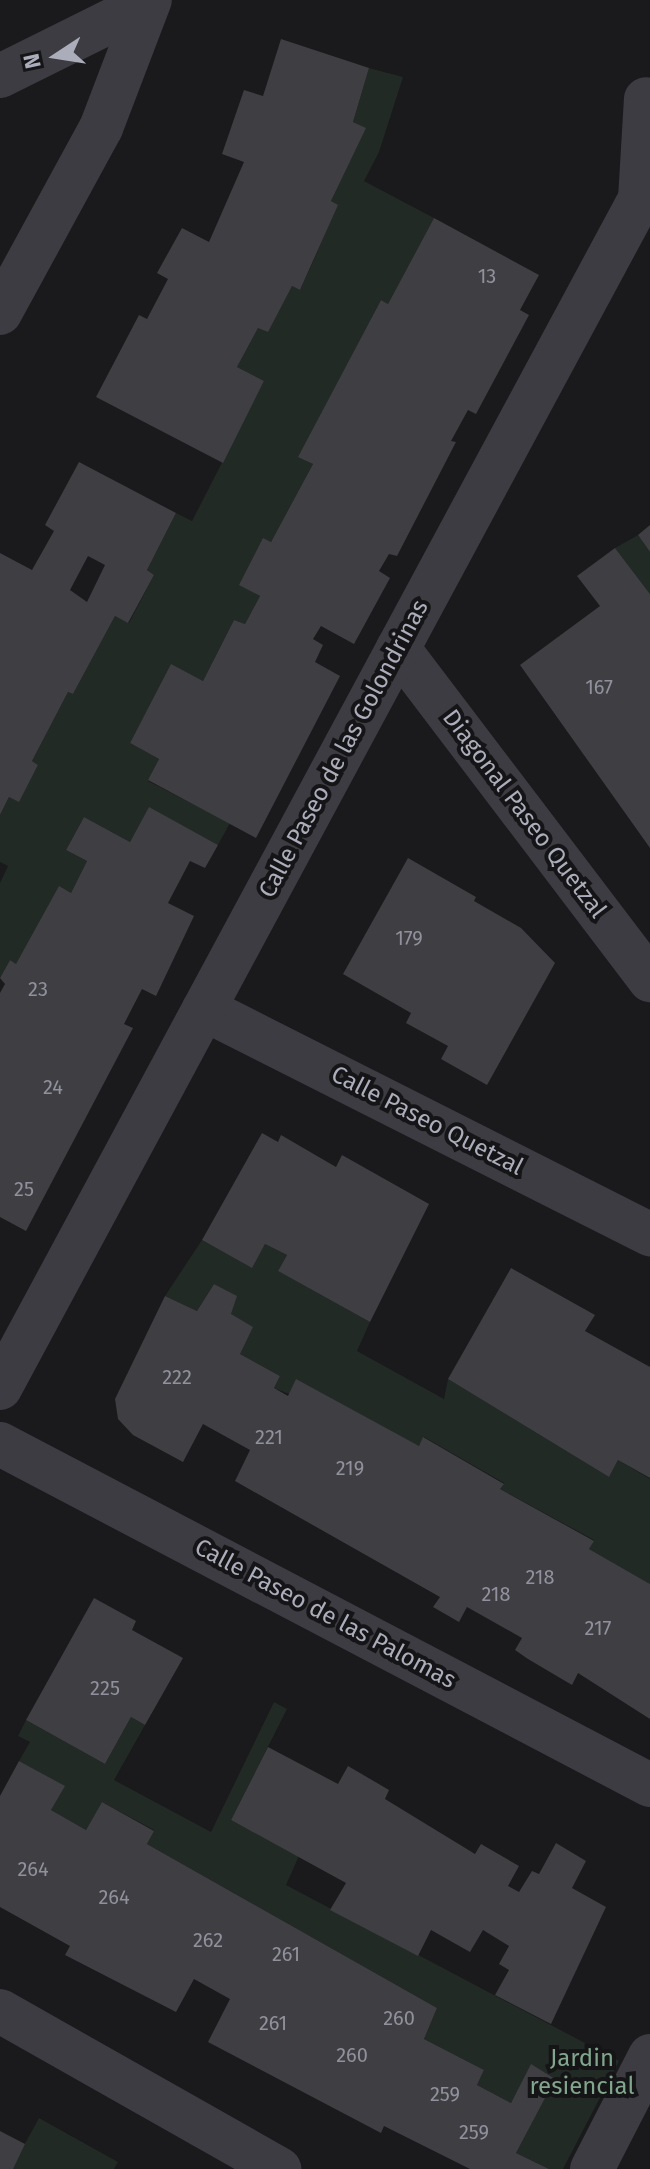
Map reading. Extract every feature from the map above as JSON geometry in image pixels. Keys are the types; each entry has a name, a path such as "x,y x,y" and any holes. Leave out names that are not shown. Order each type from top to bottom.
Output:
{"street":[{"path":"0,76 149,1"},
{"path":"0,313 101,128 149,1"},
{"name":"Calle Paseo de las Golondrinas","path":"0,1388 398,648 645,205 646,99"},
{"name":"Diagonal Paseo Quetzal","path":"398,648 650,980"},
{"name":"Calle Paseo Quetzal","path":"204,1009 650,1234"},
{"name":"Calle Paseo de las Palomas","path":"0,1444 650,1785"},
{"path":"0,2011 279,2169"},
{"path":"592,2169 650,2056"}],"green space":[{"path":"369,68 403,77 379,152 364,181 434,218 388,304 381,300 299,456 313,464 271,542 264,539 240,585 260,596 245,624 234,620 203,681 171,665 130,743 159,759 148,781 230,823 218,845 149,808 130,842 84,817 66,850 87,861 71,893 16,964 10,960 0,978 0,883 8,866 0,862 0,815 9,797 19,801 38,765 32,761 68,692 73,694 115,616 129,623 154,575 147,570 176,513 192,521 264,381 237,367 258,328 292,286 300,290 313,262 337,205 331,201 365,128 353,122"},
{"path":"638,535 650,552 650,594 615,548"},
{"path":"202,1240 251,1267 265,1244 287,1255 278,1271 370,1322 357,1351 444,1399 448,1379 609,1477 618,1460 650,1479 650,1584 589,1549 594,1540 500,1489 504,1483 424,1437 419,1446 274,1388 280,1376 240,1354 231,1314 236,1296 214,1284 197,1311 165,1296"},
{"name":"Jardin resiencial","path":"274,1702 287,1709 231,1820 299,1856 286,1885 619,2061 563,2169 549,2169 516,2153 554,2079 531,2065 511,2103 477,2085 484,2070 424,2039 437,2008 147,1844 154,1830 102,1802 86,1830 51,1810 64,1786 19,1761 30,1742 18,1736 26,1720 105,1764 131,1717 145,1725 114,1780 211,1832"},
{"path":"39,2118 118,2162 114,2169 11,2169"}],"building":[{"path":"281,39 369,68 353,122 366,128 331,201 338,205 300,290 292,286 268,332 258,328 237,367 264,381 223,463 96,397 139,315 147,319 168,279 157,273 182,228 209,242 244,162 222,154 244,90 263,96"},
{"path":"434,218 539,275 520,310 529,315 476,414 468,410 451,441 456,442 397,556 389,554 379,571 390,578 354,644 321,626 313,639 323,645 315,662 340,676 256,838 148,780 159,759 130,743 171,664 203,681 234,620 245,624 260,596 239,585 263,538 271,542 313,464 298,457 381,300 388,304"},
{"path":"79,462 176,513 147,570 154,575 128,623 115,616 73,694 68,692 32,761 38,765 19,802 9,797 0,815 0,553 32,570 54,531 45,525","holes":["88,556 105,565 87,602 70,590"]},
{"path":"650,525 650,552 638,535"},
{"path":"615,548 650,594 650,848 520,665 600,606 577,576"},
{"path":"149,807 218,845 205,868 190,861 168,903 194,916 156,996 142,989 124,1024 133,1028 26,1231 0,1217 0,993 5,984 0,978 10,960 16,964 59,886 71,893 87,861 66,850 84,817 130,842"},
{"path":"408,858 476,897 474,901 521,928 555,963 487,1085 441,1059 448,1046 406,1023 411,1013 343,974"},
{"path":"262,1133 278,1142 281,1135 336,1167 342,1155 429,1204 370,1322 278,1271 287,1255 265,1244 252,1268 202,1240"},
{"path":"511,1268 595,1315 585,1331 650,1367 650,1478 618,1460 609,1477 448,1379"},
{"path":"214,1284 237,1296 231,1314 253,1327 240,1354 280,1376 274,1388 288,1396 296,1379 419,1446 423,1437 504,1484 500,1489 594,1541 589,1549 650,1584 650,1719 578,1673 572,1685 528,1659 515,1650 522,1638 467,1607 459,1622 433,1607 440,1597 235,1481 250,1450 203,1424 183,1462 133,1435 118,1419 115,1399 165,1296 197,1311"},
{"path":"94,1598 136,1621 132,1630 183,1658 145,1725 131,1717 105,1764 26,1720"},
{"path":"268,1747 338,1784 348,1766 389,1790 385,1799 475,1854 481,1844 519,1866 508,1886 519,1892 532,1871 539,1874 556,1843 586,1861 572,1888 606,1907 551,2024 495,1995 509,1970 499,1964 509,1946 483,1930 470,1952 431,1930 418,1956 330,1910 346,1883 231,1820"},
{"path":"19,1761 65,1786 51,1810 86,1830 102,1802 154,1831 147,1844 437,2008 424,2039 484,2070 477,2085 511,2103 531,2064 555,2079 516,2153 549,2169 470,2169 384,2126 381,2133 208,2042 230,1999 194,1979 176,2012 65,1955 70,1946 0,1907 0,1796"},
{"path":"0,2131 25,2144 13,2169 0,2169"}]}
